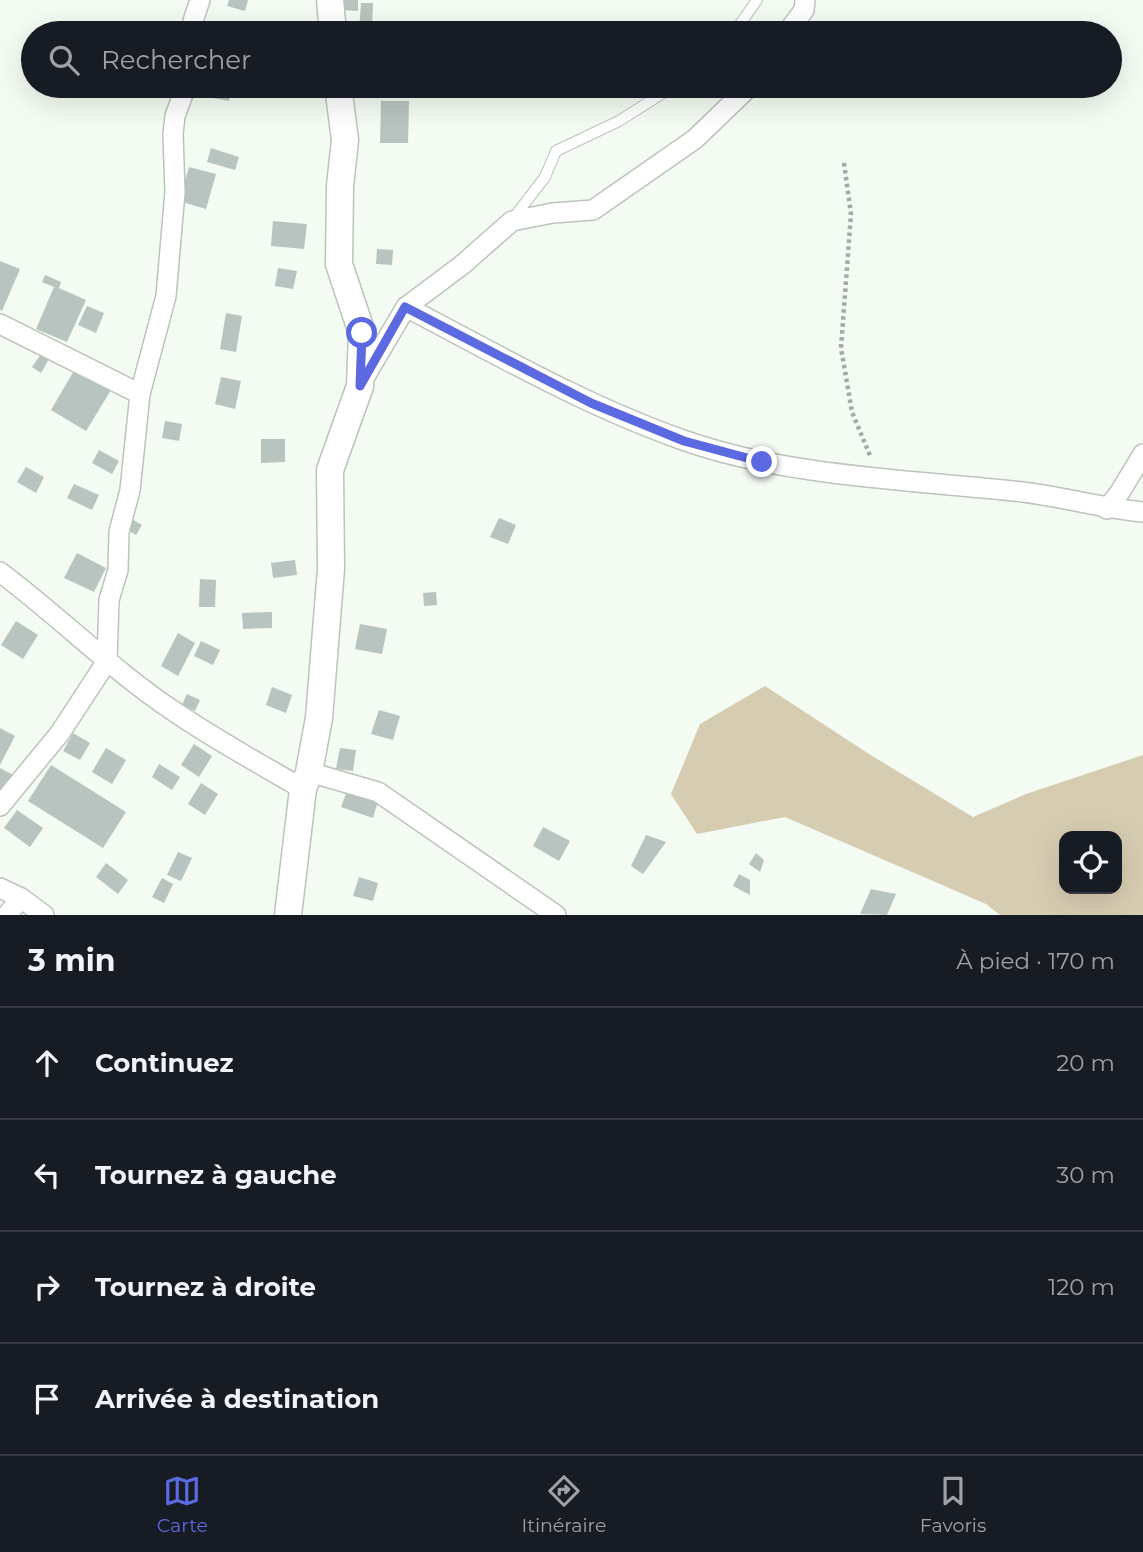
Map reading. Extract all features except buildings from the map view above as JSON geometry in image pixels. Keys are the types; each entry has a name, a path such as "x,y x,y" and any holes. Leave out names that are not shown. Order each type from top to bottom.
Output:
{"street":[{"path":"193,21 200,0"},
{"path":"330,0 332,21"},
{"path":"796,21 804,9 805,0"},
{"path":"0,806 60,733 107,661 109,600 118,570 119,532 130,490 140,394 166,296 175,192 173,134 175,116 182,98"},
{"path":"340,98 345,140 339,264 362,333 360,386"},
{"path":"288,915 306,781 319,718 331,569 330,470 360,386 405,307 461,265 512,221 553,213 593,210 695,139 738,98"},
{"path":"405,307 591,403 684,441 762,462 879,478 1026,493 1107,509 1143,512"},
{"path":"0,324 140,394"},
{"path":"1107,509 1143,454"},
{"path":"0,572 41,603 107,661 174,712 306,781 378,792 556,915"},
{"path":"0,888 21,898 44,915"},
{"path":"7,915 21,898"}],"lane":[{"path":"742,21 757,0"},
{"path":"512,221 545,177 556,151 619,121 655,98"}],"path":[{"path":"844,163 851,214 841,348 852,412 879,478"}],"shaded area":[{"path":"765,686 869,754 973,817 1026,794 1143,755 1143,915 1000,915 986,904 785,817 697,834 671,794 700,724"}],"route":[{"path":"362,333 360,386 405,307 591,403 684,441 762,462"}]}
